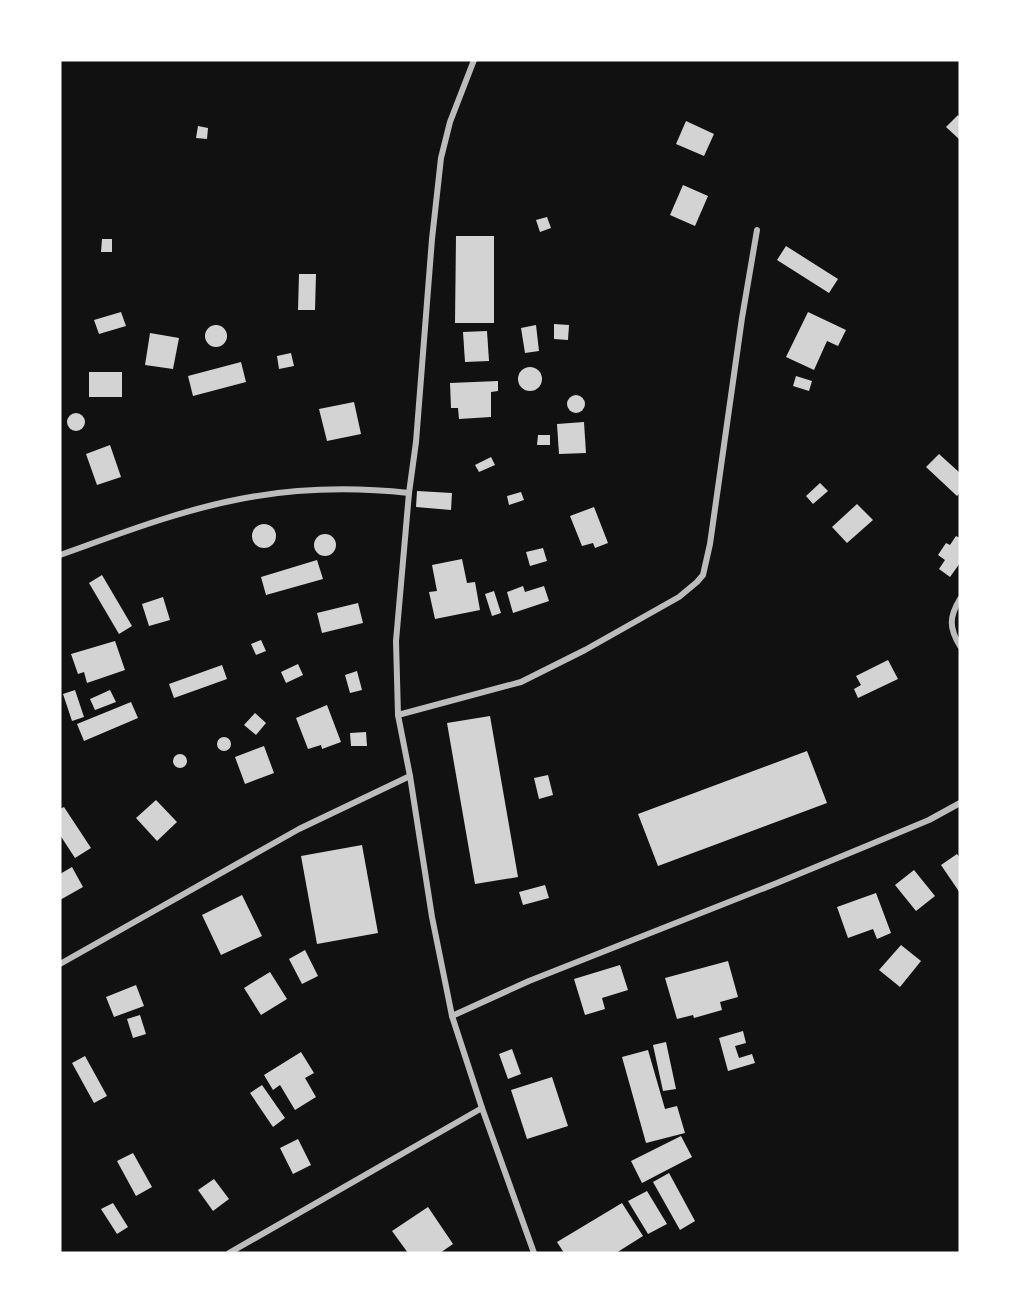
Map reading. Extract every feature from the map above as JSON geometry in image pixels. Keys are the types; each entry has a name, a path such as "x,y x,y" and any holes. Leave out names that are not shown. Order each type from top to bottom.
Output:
{"street":[{"path":"474,60 450,122 441,158 396,641 398,715 432,916 452,1016 534,1253"},
{"path":"398,715 521,682 652,613 679,597 703,575 710,544 756,230"},
{"path":"60,555 175,515 240,499 341,488 409,493"},
{"path":"960,599 953,610 951,626 960,646"},
{"path":"60,963 298,829 410,776"},
{"path":"452,1016 529,981 929,820 960,803"},
{"path":"229,1253 482,1108"}],"building":[{"path":"958,115 960,118 960,140 946,127"},
{"path":"686,121 714,134 704,156 676,144"},
{"path":"198,126 208,128 207,139 196,138"},
{"path":"683,185 708,196 695,226 670,215"},
{"path":"547,217 551,228 540,232 536,220"},
{"path":"456,236 494,236 494,323 455,323"},
{"path":"102,239 112,239 112,252 101,252"},
{"path":"786,246 838,279 829,293 777,260"},
{"path":"299,274 316,274 315,310 298,310"},
{"path":"121,312 126,326 99,334 94,320"},
{"path":"808,312 846,330 838,346 827,341 814,370 786,357"},
{"path":"554,324 569,325 568,340 554,339"},
{"path":"216,325 226,332 227,336 220,346 216,347 206,340 205,336 212,326"},
{"path":"536,325 539,351 525,353 521,328"},
{"path":"487,331 489,361 465,362 463,332"},
{"path":"150,333 179,338 173,369 145,365"},
{"path":"291,353 294,366 279,369 277,356"},
{"path":"241,362 246,382 193,396 188,376"},
{"path":"530,367 539,370 542,379 539,388 530,391 521,388 518,379 521,370"},
{"path":"89,372 122,372 122,397 89,397"},
{"path":"796,376 812,381 809,391 793,386"},
{"path":"498,381 498,391 491,392 491,417 459,419 458,408 451,408 450,383"},
{"path":"576,395 582,398 585,404 582,410 576,413 570,410 567,404 570,398"},
{"path":"354,402 361,434 327,441 319,409"},
{"path":"72,413 80,413 85,418 83,429 72,431 67,426 67,418"},
{"path":"584,422 586,453 559,454 557,424"},
{"path":"538,435 550,435 550,445 537,445"},
{"path":"110,445 121,477 97,485 86,454"},
{"path":"939,454 960,473 960,493 957,496 926,467"},
{"path":"491,457 495,465 479,472 475,465"},
{"path":"820,483 828,491 813,504 806,496"},
{"path":"417,491 452,493 451,510 416,507"},
{"path":"521,492 524,500 509,505 507,496"},
{"path":"857,504 873,520 847,543 832,527"},
{"path":"594,507 608,543 595,548 593,543 582,546 570,516"},
{"path":"264,524 272,528 276,536 272,544 264,548 256,544 252,536 256,528"},
{"path":"325,534 333,537 336,545 333,553 325,556 317,553 314,545 317,537"},
{"path":"956,536 960,538 960,563 950,577 939,569 945,560 938,555 946,543 950,545"},
{"path":"543,548 547,561 530,566 526,552"},
{"path":"462,559 467,583 475,582 480,610 435,619 429,592 437,591 432,565"},
{"path":"317,560 323,579 266,595 261,577"},
{"path":"102,575 132,626 119,634 89,583"},
{"path":"523,586 525,592 544,586 549,601 513,613 507,592"},
{"path":"494,591 501,613 492,616 485,594"},
{"path":"163,597 170,620 149,626 142,604"},
{"path":"358,603 363,623 322,633 317,613"},
{"path":"261,640 266,651 256,655 251,644"},
{"path":"115,641 125,670 87,683 84,672 78,674 71,654"},
{"path":"888,660 898,679 858,698 854,689 861,685 856,676"},
{"path":"298,664 303,675 286,683 281,672"},
{"path":"222,665 227,679 174,698 169,684"},
{"path":"357,671 362,690 350,693 345,675"},
{"path":"75,690 84,717 72,721 63,694"},
{"path":"110,690 116,702 95,710 90,699"},
{"path":"131,702 138,718 84,741 77,724"},
{"path":"327,705 341,742 322,749 321,745 308,749 296,718"},
{"path":"255,713 266,723 256,735 244,725"},
{"path":"490,716 518,877 475,884 447,723"},
{"path":"366,732 367,746 351,746 350,733"},
{"path":"221,737 227,737 231,744 227,751 221,751 217,747 217,741"},
{"path":"264,746 274,773 245,784 235,757"},
{"path":"807,751 827,803 658,866 638,814"},
{"path":"180,754 185,756 187,761 185,766 180,768 175,766 173,761 175,756"},
{"path":"548,775 553,795 539,799 534,778"},
{"path":"156,800 177,822 157,841 136,818"},
{"path":"64,807 91,848 75,858 60,835 60,809"},
{"path":"362,845 378,933 317,944 301,856"},
{"path":"957,854 960,858 960,893 941,865"},
{"path":"72,867 83,887 60,900 60,874"},
{"path":"914,870 935,896 916,911 895,885"},
{"path":"545,885 549,898 523,905 519,892"},
{"path":"876,893 891,933 877,939 873,929 848,938 837,907"},
{"path":"242,895 262,936 221,955 202,915"},
{"path":"901,945 921,961 900,987 879,970"},
{"path":"305,950 318,976 302,984 289,959"},
{"path":"728,961 738,997 720,1002 722,1010 694,1018 693,1015 677,1019 665,978"},
{"path":"620,965 628,990 602,998 605,1009 585,1015 574,979"},
{"path":"270,972 287,999 261,1015 244,988"},
{"path":"136,985 144,1006 114,1017 106,997"},
{"path":"140,1015 146,1034 133,1038 127,1019"},
{"path":"743,1031 746,1043 735,1046 739,1058 752,1054 755,1063 728,1071 719,1038"},
{"path":"666,1042 676,1089 663,1091 653,1045"},
{"path":"512,1049 521,1074 508,1079 499,1054"},
{"path":"648,1050 665,1109 677,1106 685,1133 646,1143 622,1057"},
{"path":"301,1052 314,1073 305,1078 316,1097 295,1110 280,1085 273,1090 264,1075"},
{"path":"85,1056 107,1096 94,1103 72,1063"},
{"path":"552,1077 568,1126 527,1139 511,1090"},
{"path":"262,1085 285,1118 273,1127 250,1093"},
{"path":"681,1136 692,1157 642,1183 631,1161"},
{"path":"298,1139 311,1165 293,1174 280,1148"},
{"path":"133,1153 152,1187 136,1196 117,1161"},
{"path":"669,1173 695,1221 680,1230 653,1182"},
{"path":"214,1179 229,1199 213,1211 198,1190"},
{"path":"647,1191 667,1224 648,1234 628,1201"},
{"path":"113,1203 128,1227 117,1234 101,1209"},
{"path":"622,1203 643,1236 616,1253 564,1253 557,1242"},
{"path":"428,1207 453,1244 440,1253 408,1253 392,1231"}]}
